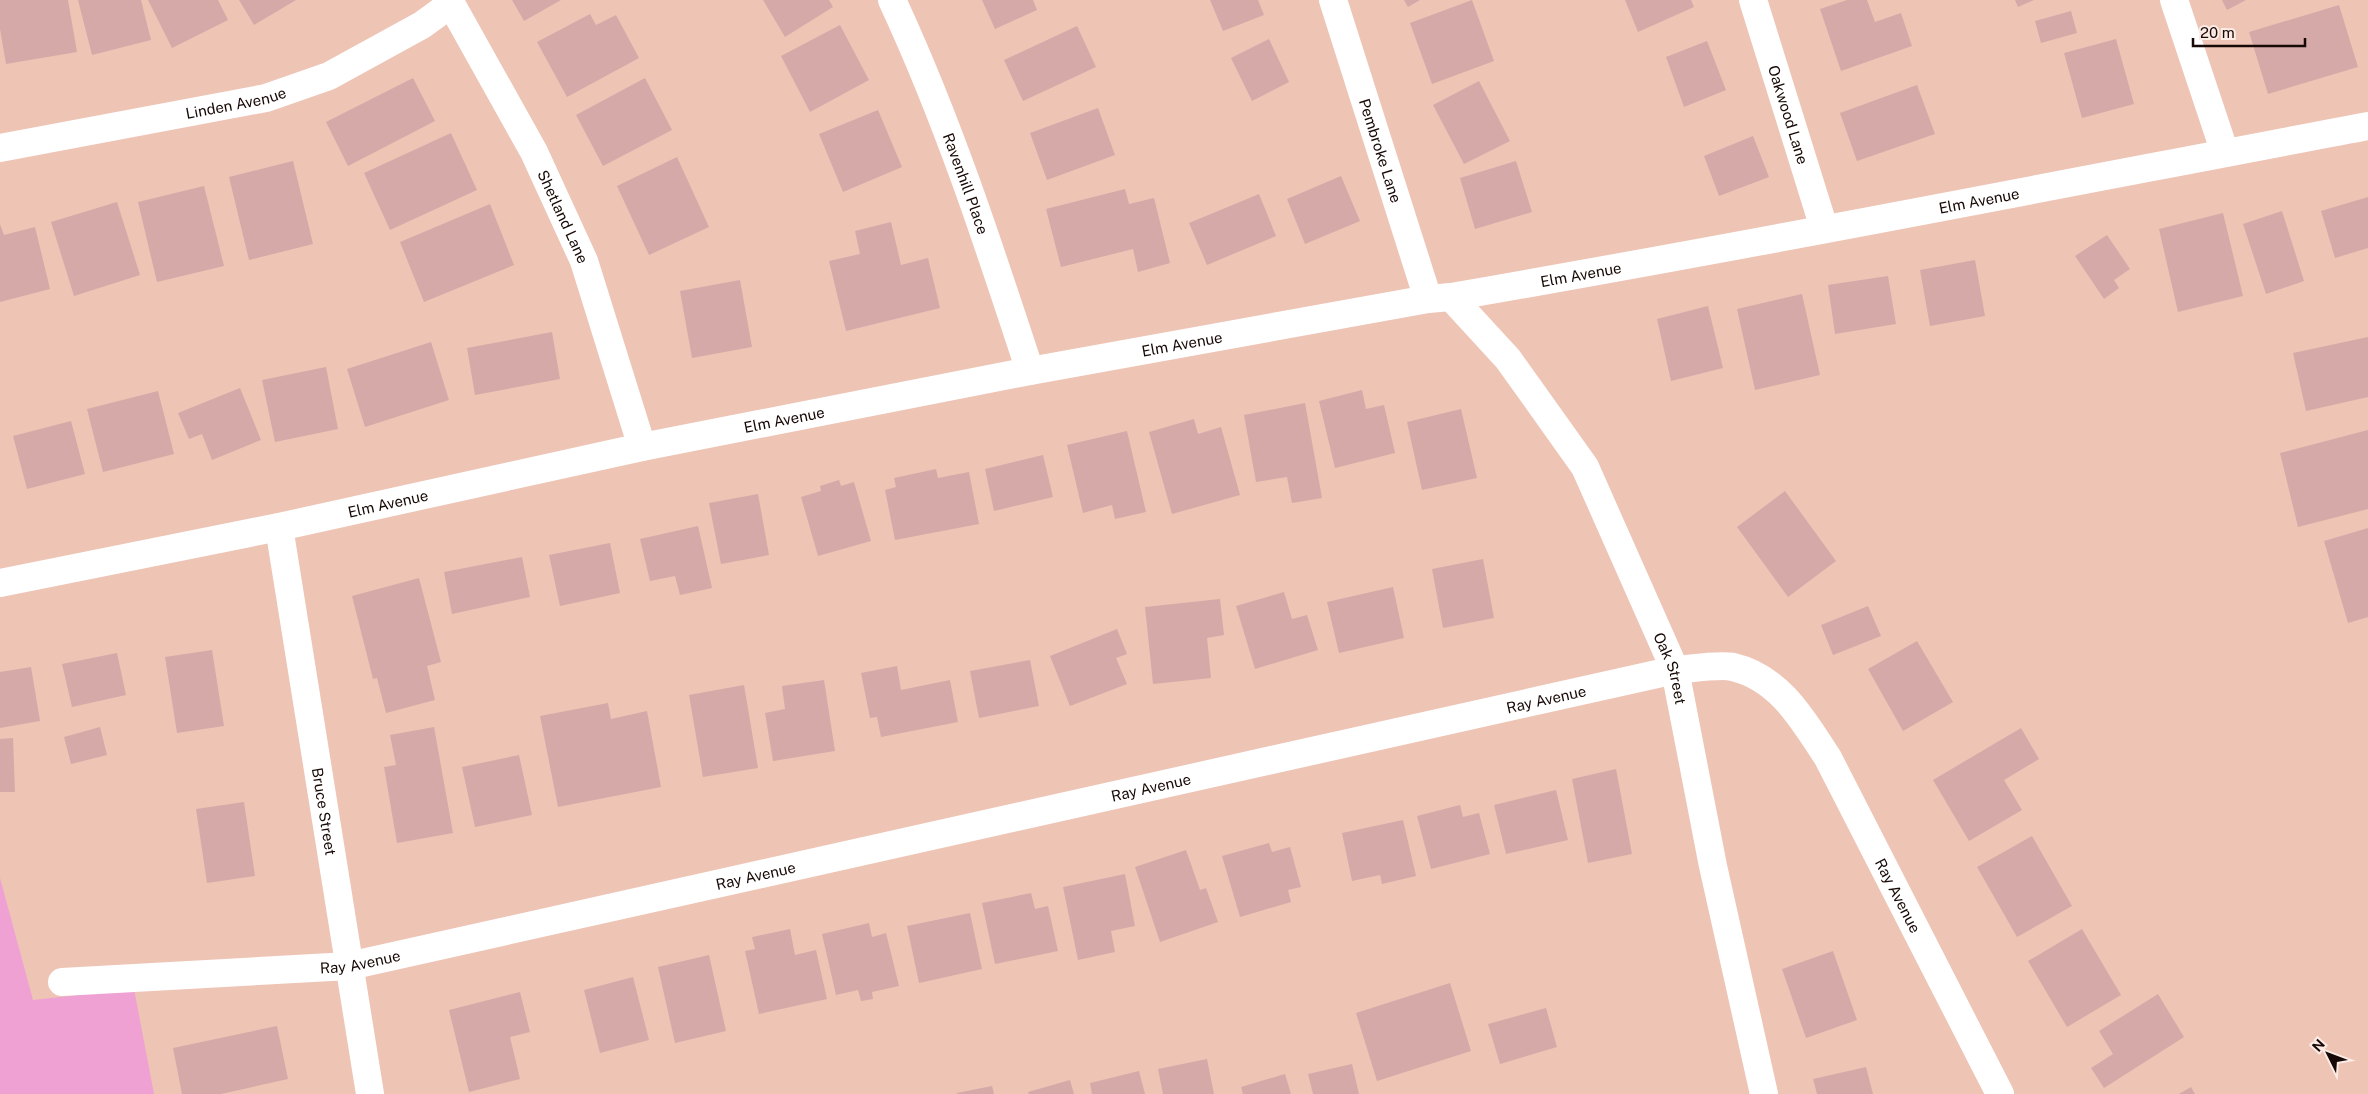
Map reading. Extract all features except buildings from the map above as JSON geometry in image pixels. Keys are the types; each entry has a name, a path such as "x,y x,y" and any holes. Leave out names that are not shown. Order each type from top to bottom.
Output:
{"street":[{"name":"Ravenhill Place","path":"892,0 913,44 956,151 1030,371"},
{"name":"Pembroke Lane","path":"1333,0 1440,298"},
{"name":"Oakwood Lane","path":"1753,0 1824,228"},
{"path":"2174,0 2226,153"},
{"name":"Linden Avenue","path":"0,148 266,98 329,76 422,25 450,2"},
{"name":"Shetland Lane","path":"450,2 534,152 584,261 642,447"},
{"name":"Elm Avenue","path":"0,583 279,527 642,447 1030,371 1440,298 1639,265 1824,228 2368,126"},
{"name":"Oak Street","path":"1440,298 1508,359 1585,467 1675,670 1756,1092"},
{"name":"Bruce Street","path":"279,527 370,1094"},
{"name":"Ray Avenue","path":"62,982 349,966 1675,670 1732,666 1769,682 1795,708 1828,758 2000,1094"}],"shaded area":[{"path":"0,878 33,1000 134,989 154,1094 0,1094"}]}
